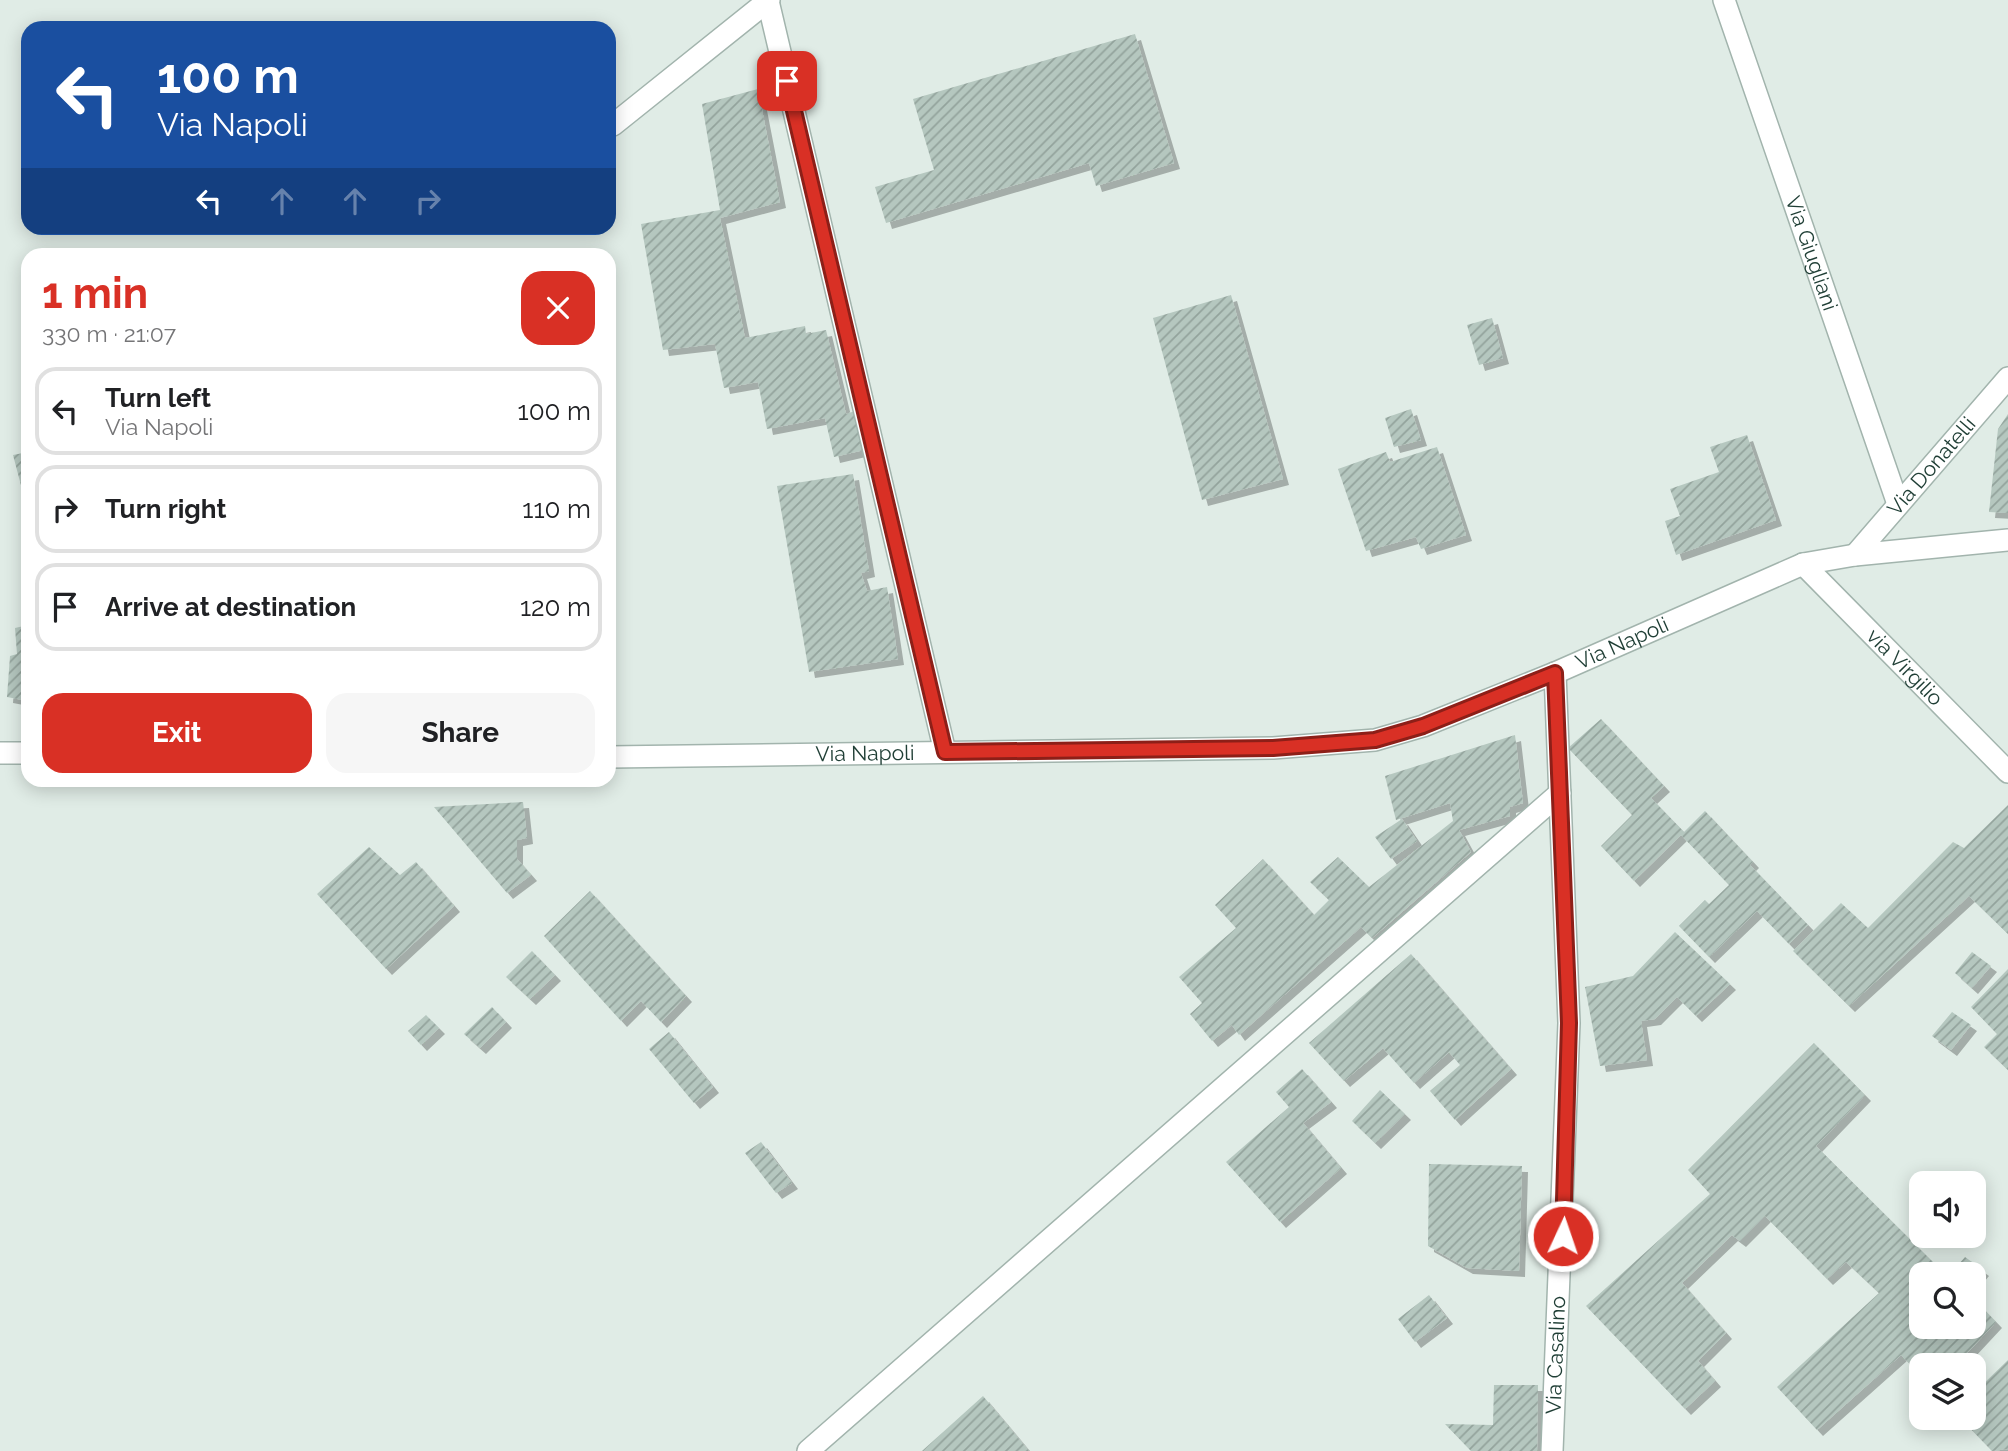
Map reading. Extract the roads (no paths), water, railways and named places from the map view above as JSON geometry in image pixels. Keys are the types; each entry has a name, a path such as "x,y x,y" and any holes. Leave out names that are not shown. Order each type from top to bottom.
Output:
{"street":[{"path":"616,123 769,0 945,752"},
{"name":"Via Giugliani","path":"1724,0 1898,505"},
{"name":"Via Donatelli","path":"1855,555 2008,378"},
{"name":"Via Napoli","path":"616,757 1273,748 1375,740 1423,726 1555,673 1803,564 1855,555 2008,541"},
{"name":"via Virgilio","path":"1803,564 2008,772"},
{"name":"Via Casalino","path":"1552,1451 1569,1023 1555,673"},
{"path":"0,752 21,753"},
{"path":"808,1451 1560,793"}]}
